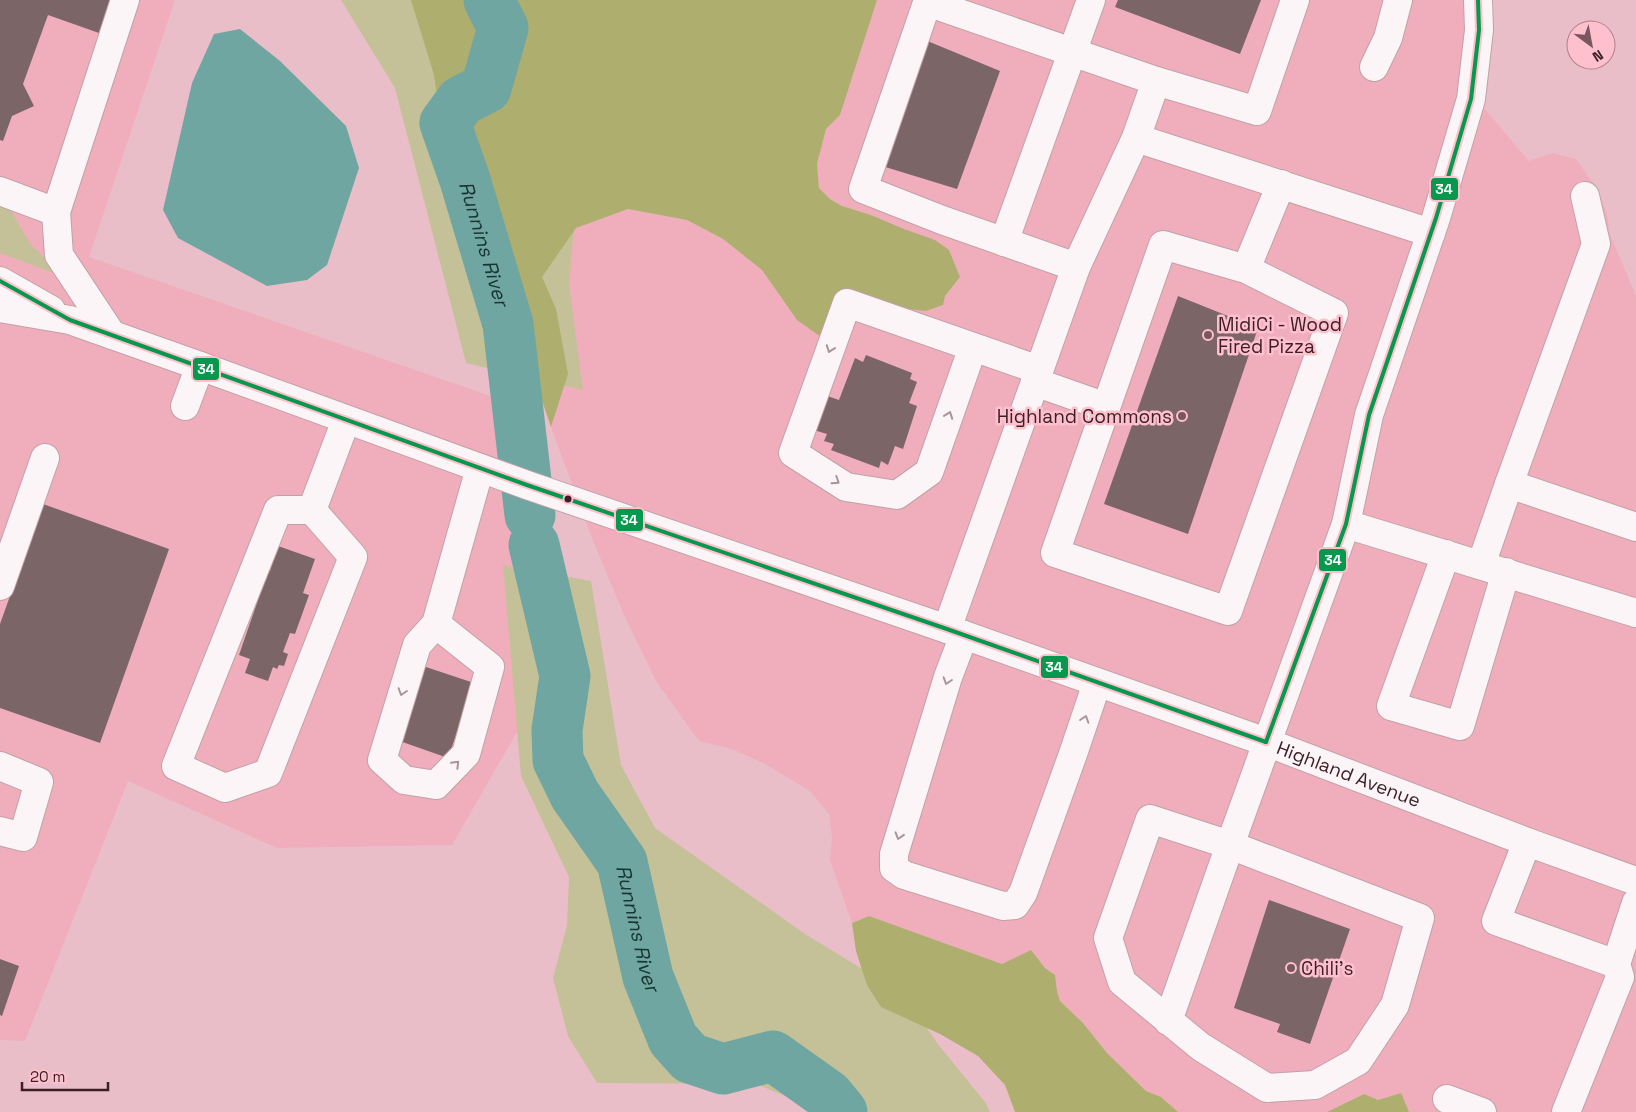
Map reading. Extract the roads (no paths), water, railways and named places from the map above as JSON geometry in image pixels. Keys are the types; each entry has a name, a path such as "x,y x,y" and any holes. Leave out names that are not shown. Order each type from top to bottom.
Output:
{"main road":[{"path":"112,335 59,255 56,212 125,0"},
{"path":"1004,242 1091,0"},
{"path":"1076,266 942,220 863,189 928,1 1156,81 1257,111 1295,0"},
{"path":"1374,67 1388,38 1398,0"},
{"path":"1168,1021 1253,784 1266,742 1346,524 1369,415 1431,233 1471,99 1479,30 1478,0"},
{"path":"1096,683 1024,893 1015,905 1003,906 904,875 894,868 894,854 948,677 956,632 1037,376 1076,266 1136,138 1156,81"},
{"path":"1136,138 1431,233"},
{"path":"1246,269 1281,184"},
{"path":"0,191 56,212"},
{"path":"1481,565 1596,244 1585,196"},
{"path":"1163,245 1246,269 1334,313 1228,611 1056,553 1163,245"},
{"name":"Highland Avenue","path":"0,281 70,320 480,468 956,632 1266,742 1527,842 1636,881"},
{"path":"974,347 928,472 897,495 846,487 793,453 847,303 974,347 1106,407"},
{"name":"Highland Avenue","path":"0,308 70,320"},
{"path":"185,406 200,366"},
{"path":"312,510 346,420"},
{"path":"0,586 44,458"},
{"path":"436,624 490,666 466,754 436,785 404,780 382,760 417,645 436,624 480,468"},
{"path":"1509,484 1636,527"},
{"path":"278,510 312,510 353,558 268,773 225,788 176,766 278,510"},
{"path":"1346,524 1636,612"},
{"path":"1446,554 1391,706 1460,726 1506,572"},
{"path":"0,766 39,782 23,837 0,832"},
{"path":"1150,819 1230,846 1420,918 1394,1005 1358,1061 1315,1085 1267,1088 1201,1047 1122,982 1108,938 1150,819"},
{"path":"1527,842 1496,921 1616,964"},
{"path":"1566,1112 1620,977 1616,964 1636,903"},
{"path":"1448,1099 1482,1112"}],"water":[{"path":"240,29 280,61 346,126 359,168 327,265 307,280 267,286 178,238 163,210 192,83 214,34"}],"waterway":[{"name":"Runnins River","path":"489,0 503,28 486,88 461,101 445,123 465,180 508,324 530,515"},
{"name":"Runnins River","path":"534,545 565,676 557,730 558,760 575,795 622,862 648,977 673,1039 690,1058 723,1069 773,1056 828,1095 842,1112"}],"place":[{"name":"MidiCi - Wood Fired Pizza","path":"1208,335"},
{"name":"Highland Commons","path":"1182,416"},
{"name":"Chili's","path":"1291,968"}]}
